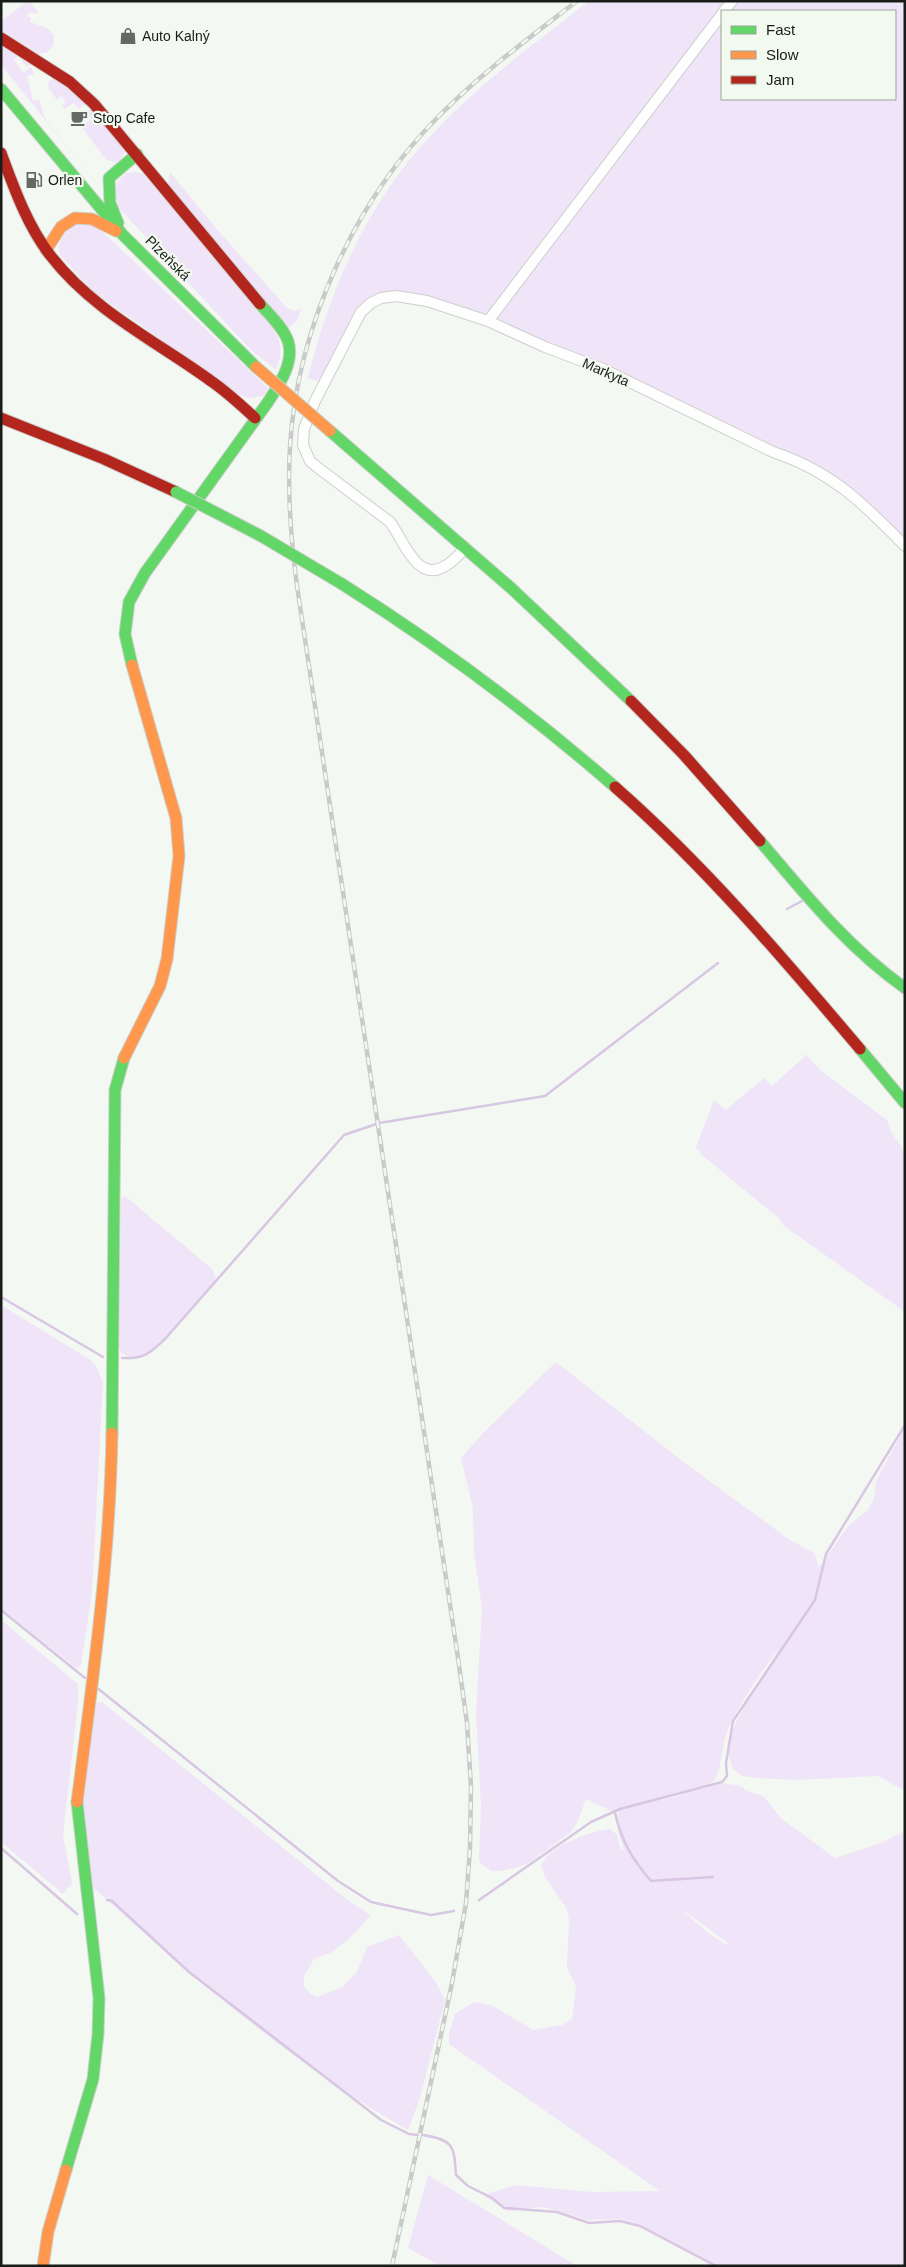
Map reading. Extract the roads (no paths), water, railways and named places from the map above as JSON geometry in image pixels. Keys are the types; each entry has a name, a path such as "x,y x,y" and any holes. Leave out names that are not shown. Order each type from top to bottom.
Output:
{"main road":[{"path":"1,38 45,65 83,93 137,154 258,300 288,341 288,358 284,374 272,398 255,418 145,572 129,602 125,634 176,818 179,856 167,959 160,986 124,1058 115,1090 111,1492 104,1590 77,1802 99,1998 98,2034 93,2079 48,2232 43,2266"},
{"name":"Plzeňská","path":"1,89 123,234 256,366 522,597 605,674 692,764 838,931 860,953 905,988"},
{"path":"1,153 23,208 46,250 67,275 123,322 208,379 255,418"},
{"path":"123,234 110,203 109,178 137,154"},
{"path":"46,250 59,228 73,218 80,216 95,220 123,234"},
{"path":"1,418 104,459 176,492 262,536 414,630 477,674 557,736 624,795 683,851 739,910 905,1103"}],"street":[{"path":"488,321 721,16"},
{"name":"Markyta","path":"466,548 443,568 431,570 422,567 414,561 399,533 390,522 310,460 306,453 303,437 309,414 321,388 361,312 381,298 396,296 413,298 488,321 536,343 603,369 773,452 800,461 838,484 873,512 905,546"}],"waterway":[{"path":"787,909 802,901"},
{"path":"122,1358 136,1358 146,1355 165,1339 344,1135 379,1123 545,1096 718,963"},
{"path":"1,1297 103,1357"},
{"path":"479,1900 591,1822 620,1809 722,1782 727,1776 726,1763 733,1721 815,1600 826,1554 905,1425"},
{"path":"1,1610 85,1678"},
{"path":"96,1687 338,1881 371,1902 431,1915 454,1911"},
{"path":"615,1813 629,1850 651,1881 713,1877"},
{"path":"1,1848 77,1914"},
{"path":"107,1900 112,1901 189,1972 381,2120 409,2134 417,2135"},
{"path":"423,2135 447,2142 453,2151 456,2175 468,2186 492,2198 504,2208 557,2212 589,2223 620,2221 640,2226 716,2266"}],"railway":[{"path":"392,2266 452,1983 466,1903 470,1848 471,1787 467,1723 458,1658 297,586 290,517 290,447 295,402 304,357 318,313 335,269 356,228 380,188 407,151 453,102 505,57 577,1"}],"place":[{"name":"Auto Kalný","path":"128,36"},
{"name":"Stop Cafe","path":"79,118"},
{"name":"Orlen","path":"34,180"}]}
